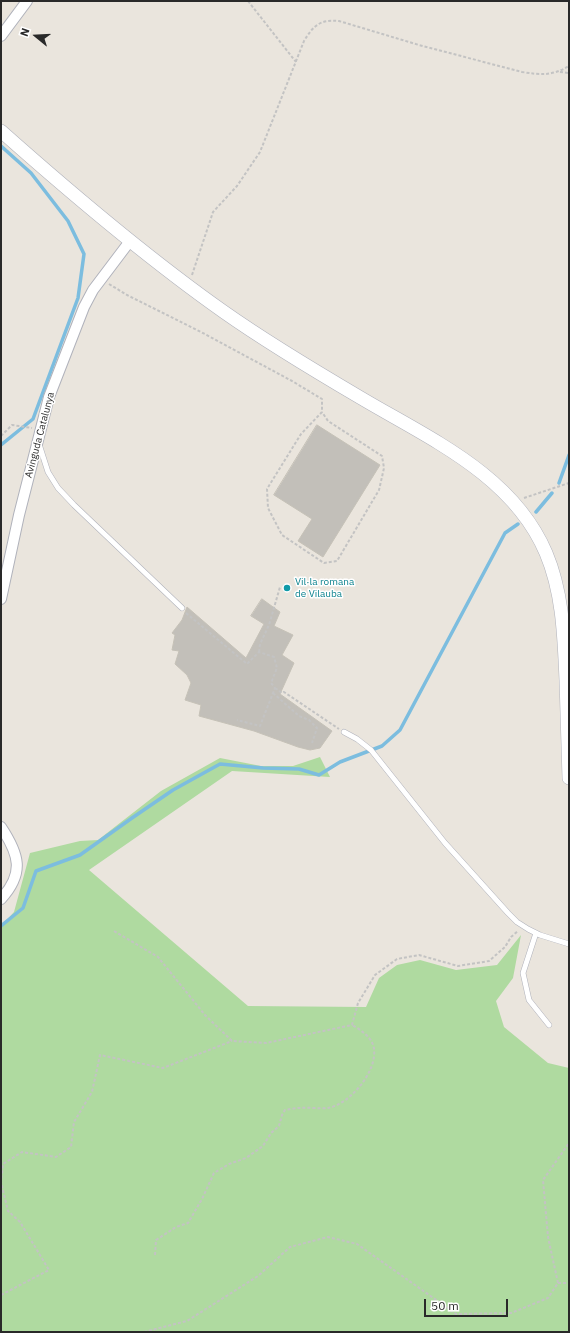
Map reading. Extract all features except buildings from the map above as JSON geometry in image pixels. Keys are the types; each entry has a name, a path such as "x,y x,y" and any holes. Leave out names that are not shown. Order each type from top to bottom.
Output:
{"street":[{"path":"1,36 27,1"},
{"path":"1,131 130,241 186,285 252,331 317,372 455,453 490,478 514,502 532,526 546,552 554,574 559,596 564,644 569,778"},
{"name":"Avinguda Catalunya","path":"1,599 49,397 84,307 93,290 130,241"},
{"path":"1,827 17,858 17,868 12,885 1,899"}],"lane":[{"path":"38,441 48,472 58,488 182,608"},
{"path":"344,732 357,739 371,750 445,843 517,922 536,933 569,944"},
{"path":"536,933 524,973 529,1000 549,1025"}],"path":[{"path":"248,1 296,62"},
{"path":"186,285 193,274 213,212 237,186 260,152 304,41 314,27 326,20 332,20 507,69 534,74 552,74 569,66"},
{"path":"559,72 569,74"},
{"path":"102,278 126,295 201,332 298,384 322,399 322,412 328,421 382,456 384,468 379,490 337,561 324,563 282,535 268,508 267,489 301,434 322,412"},
{"path":"1,436 12,425 41,430"},
{"path":"514,502 569,483"},
{"path":"182,608 247,664 259,652 260,644 269,626 280,587"},
{"path":"259,652 274,657 277,668 271,683 275,688 282,693 284,692 344,732"},
{"path":"237,720 260,726 275,688"},
{"path":"273,693 299,716 309,720 317,728 312,743"},
{"path":"352,1025 358,1003 375,975 397,959 419,955 458,966 489,961 505,946 511,937 524,927"},
{"path":"114,931 158,957 206,1015 232,1041"},
{"path":"1,1295 49,1270 20,1222 8,1211 1,1182 3,1164 22,1152 56,1157 71,1147 74,1122 92,1092 100,1055 163,1068 232,1041 266,1043 352,1025 360,1029 370,1039 374,1049 372,1064 361,1085 347,1099 328,1108 299,1108 285,1110 279,1126 271,1133 263,1146 246,1158 229,1164 214,1173 202,1199 188,1222 176,1227 156,1240 156,1255"},
{"path":"144,1332 187,1321 258,1276 290,1247 328,1237 357,1244 456,1314 511,1313 548,1298 558,1282 548,1237 543,1180 569,1143"},
{"path":"558,1282 569,1283"}],"green space":[{"path":"320,757 330,777 232,771 89,870 248,1006 366,1007 379,978 397,965 420,960 456,970 497,965 521,935 513,978 496,1001 504,1027 548,1063 569,1068 569,1332 1,1332 1,926 14,912 30,853 80,841 98,840 161,791 220,758 261,766 293,766"}],"waterway":[{"path":"1,146 31,173 68,221 84,254 78,298 33,419 1,445"},
{"path":"559,483 569,455"},
{"path":"536,512 552,493"},
{"path":"1,926 23,908 36,871 80,855 173,790 220,764 263,768 299,769 319,775 340,762 382,746 400,730 505,533 518,524"}],"place":[{"name":"Vil·la romana de Vilauba","path":"287,588"}]}
